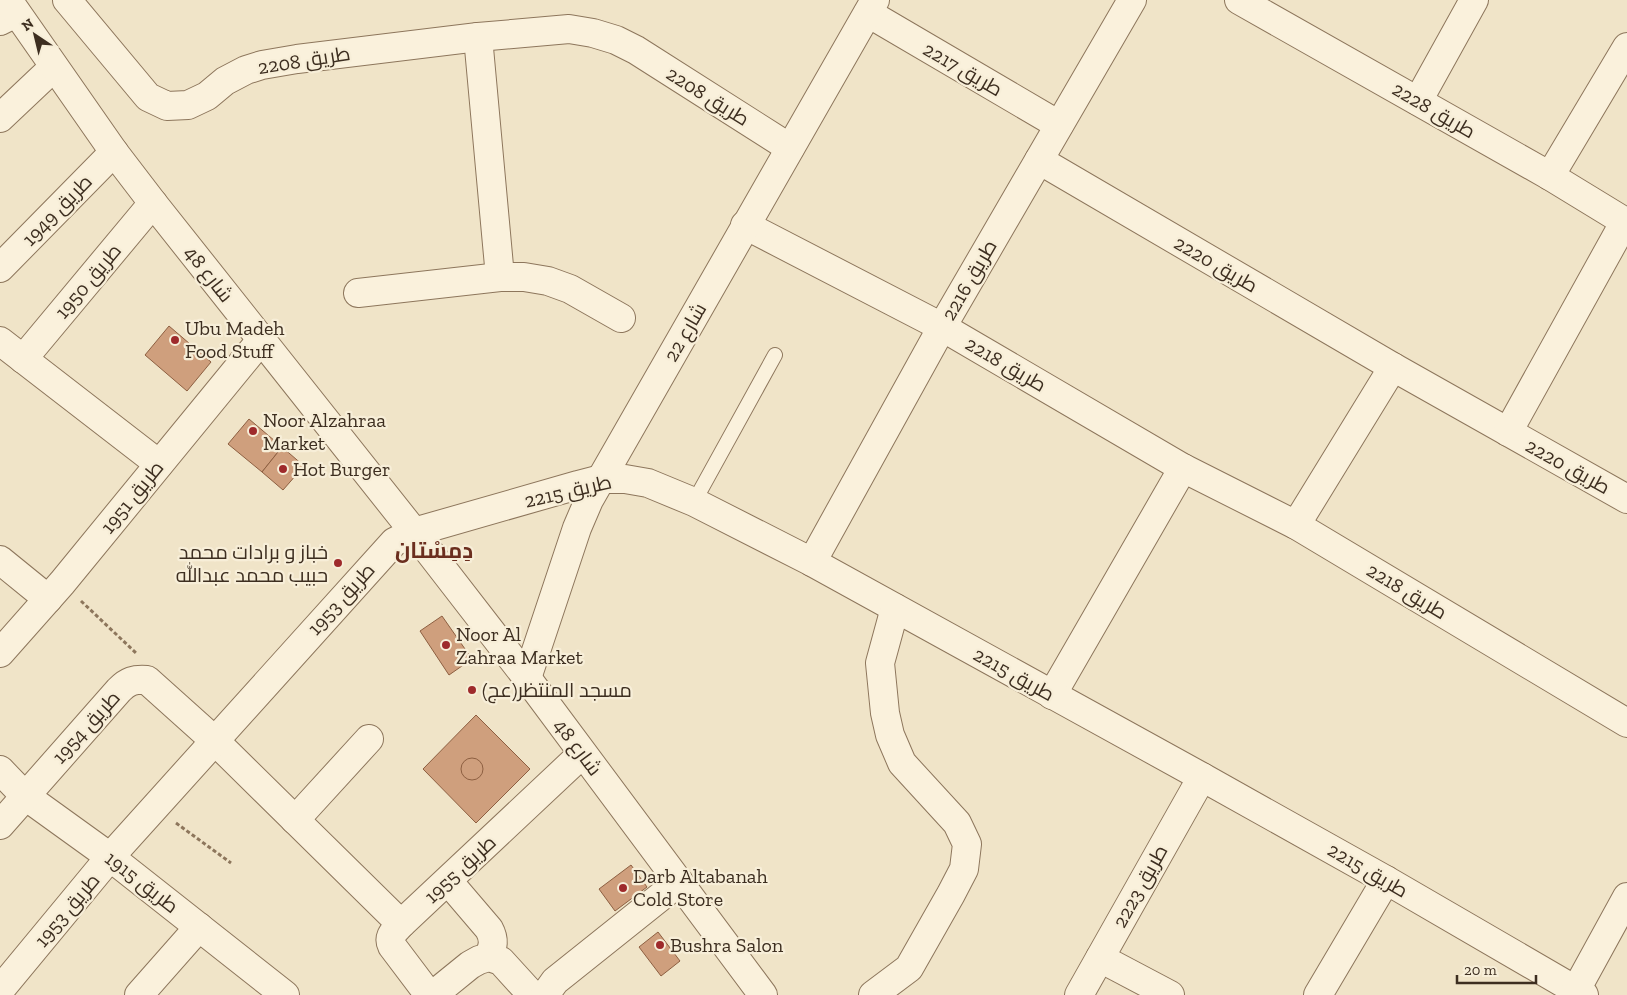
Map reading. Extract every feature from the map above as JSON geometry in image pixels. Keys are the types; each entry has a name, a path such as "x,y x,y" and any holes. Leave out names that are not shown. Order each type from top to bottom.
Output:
{"street":[{"name":"طريق 2208","path":"67,0 148,98 167,106 188,105 207,96 225,81 246,70 262,65 478,37 569,29 593,33 616,40 636,50 790,148"},
{"name":"طريق 2216","path":"812,562 942,327 1132,0"},
{"name":"طريق 2228","path":"1239,0 1550,176 1626,222"},
{"path":"1418,101 1474,0"},
{"name":"طريق 2217","path":"871,6 1058,125"},
{"name":"شارع 22","path":"527,678 577,528 589,500 871,6"},
{"name":"شارع 48","path":"8,11 54,67 114,152 153,203 414,532 527,678 679,882 756,992"},
{"path":"478,37 500,277"},
{"path":"1550,176 1627,47"},
{"path":"0,118 54,67"},
{"name":"طريق 1949","path":"0,268 114,152"},
{"name":"طريق 2220","path":"1039,160 1392,367 1627,499"},
{"name":"طريق 1950","path":"23,359 153,203"},
{"name":"طريق 2220","path":"1508,432 1626,222"},
{"name":"طريق 2218","path":"745,225 942,327 1183,468 1296,525 1627,723"},
{"path":"358,293 524,276 548,280 570,289 621,318"},
{"name":"طريق 1951","path":"0,653 55,591 261,340"},
{"path":"0,341 159,464"},
{"path":"1296,525 1392,367"},
{"path":"1052,695 1183,468"},
{"name":"طريق 2215","path":"414,532 601,479 625,479 648,483 694,502 812,562 1386,880 1580,993"},
{"name":"طريق 1953","path":"0,990 110,857 384,551 394,542 414,532"},
{"path":"0,560 55,591"},
{"path":"873,995 909,968 964,869 967,844 957,823 902,763 890,735 882,697 880,663 895,608"},
{"name":"طريق 1954","path":"0,824 126,683 136,679 147,680 156,686"},
{"path":"156,686 401,924"},
{"path":"295,820 369,739"},
{"name":"طريق 1955","path":"429,995 390,941 390,936 582,754"},
{"name":"طريق 1915","path":"0,770 24,795 110,857 285,995"},
{"name":"طريق 2223","path":"1079,995 1202,777"},
{"path":"1318,995 1386,880"},
{"path":"448,881 493,936 494,944 489,957"},
{"path":"545,995 555,981 679,882"},
{"path":"1580,993 1627,897"},
{"path":"139,995 199,927"},
{"path":"433,995 470,965 489,957 501,961 532,995"},
{"path":"1100,958 1170,995"}],"lane":[{"path":"694,502 775,355"}],"path":[{"path":"55,591 136,652 156,686"},
{"path":"155,807 231,863"}],"building":[{"path":"169,326 211,362 187,391 145,355"},
{"path":"249,419 282,447 262,472 228,444"},
{"name":"Hot Burger","path":"282,447 304,466 283,490 262,472"},
{"name":"Noor Al Zahraa Market","path":"442,616 472,659 449,675 420,631"},
{"path":"476,715 530,769 476,823 423,769"},
{"path":"472,758 480,761 483,769 480,777 472,780 464,777 461,769 464,761"},
{"name":"Darb Altabanah Cold Store","path":"631,865 647,887 615,911 599,889"},
{"path":"658,932 680,961 661,976 639,947"}],"place":[{"name":"Ubu Madeh Food Stuff","path":"175,340"},
{"name":"Noor Alzahraa Market","path":"253,431"},
{"name":"Hot Burger","path":"283,469"},
{"name":"خباز و برادات محمد حبيب محمد عبدالله","path":"338,563"},
{"name":"Noor Al Zahraa Market","path":"446,645"},
{"name":"مسجد المنتظر(عج)","path":"472,690"},
{"name":"Darb Altabanah Cold Store","path":"623,888"},
{"name":"Bushra Salon","path":"660,945"}],"district":[{"name":"دِمِسْتان","path":"434,550"}]}
